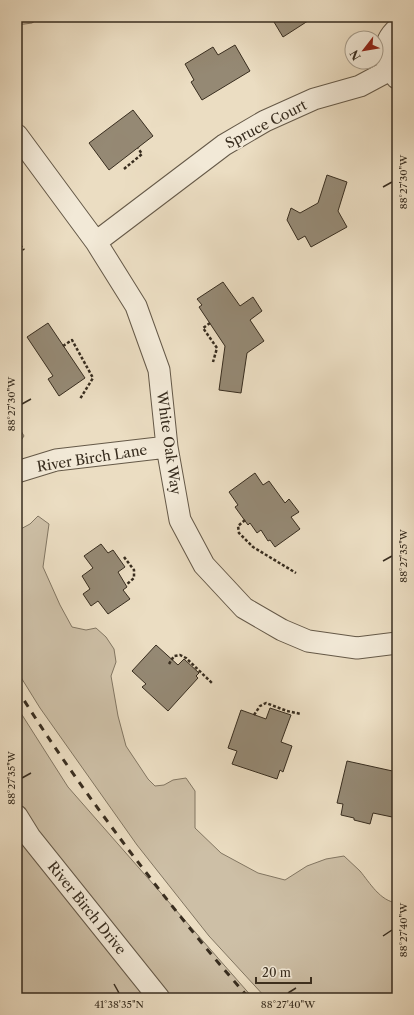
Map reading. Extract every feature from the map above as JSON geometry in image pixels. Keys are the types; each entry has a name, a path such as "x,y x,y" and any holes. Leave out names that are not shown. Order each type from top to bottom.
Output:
{"street":[{"name":"Spruce Court","path":"96,242 224,145 241,134 314,99 360,86 394,74 387,63 386,54 390,38 397,29"},
{"name":"White Oak Way","path":"17,135 96,242 136,306 159,370 167,446 180,520 204,565 244,608 282,630 308,641 357,648 397,643"},
{"name":"River Birch Lane","path":"17,472 56,460 167,446"},
{"name":"River Birch Drive","path":"17,816 30,837 159,998"}],"path":[{"path":"124,169 142,154 138,148"},
{"path":"17,241 24,250"},
{"path":"210,323 203,328 217,348 213,362"},
{"path":"63,346 72,340 94,378 80,400"},
{"path":"245,520 238,526 239,533 253,547 296,573"},
{"path":"124,556 134,570 134,578 126,585"},
{"path":"169,664 174,656 180,655 186,658 212,683"},
{"path":"254,715 260,706 266,703 287,711 301,714"}],"shaded area":[{"path":"17,17 41,17 32,23 17,25"},
{"path":"17,424 24,436 17,446"},
{"path":"38,516 49,524 43,567 60,605 72,627 86,630 96,628 106,637 114,649 116,662 111,676 118,716 126,746 148,779 155,786 164,785 173,780 186,778 195,791 195,828 221,853 258,873 285,880 307,866 326,859 344,856 360,871 380,895 391,902 397,903 397,998 266,998 209,936 137,845 40,708 17,671 17,531 30,524"},
{"path":"17,707 68,787 253,998 17,998"}],"building":[{"path":"271,17 314,17 283,37"},
{"path":"235,45 250,71 202,100 191,82 194,80 185,64 213,47 218,55"},
{"path":"133,110 153,136 109,170 89,143"},
{"path":"327,175 347,182 338,211 347,227 311,247 305,236 298,240 287,220 291,208 300,213 318,203"},
{"path":"223,282 240,306 253,297 262,311 250,320 264,341 247,353 241,393 219,390 225,346 199,307 202,305 197,299"},
{"path":"48,323 85,378 59,396 48,379 53,376 27,337"},
{"path":"255,473 263,485 269,481 285,503 289,499 299,512 291,517 300,529 275,547 270,540 268,541 261,530 257,533 250,523 248,525 235,507 238,505 229,492"},
{"path":"101,544 108,553 113,550 125,567 118,572 127,587 123,590 130,599 108,614 98,601 91,606 83,594 90,589 82,576 93,568 84,556"},
{"path":"156,645 178,665 184,659 199,673 196,676 198,678 168,711 142,687 146,684 132,671"},
{"path":"270,708 291,715 281,742 292,746 283,772 280,770 277,779 232,764 237,751 228,748 241,710 266,719"},
{"path":"347,761 397,772 397,818 373,813 370,824 341,815 343,804 337,803"}],"railway":[{"path":"17,689 43,730 128,849 217,962 249,998"}]}
